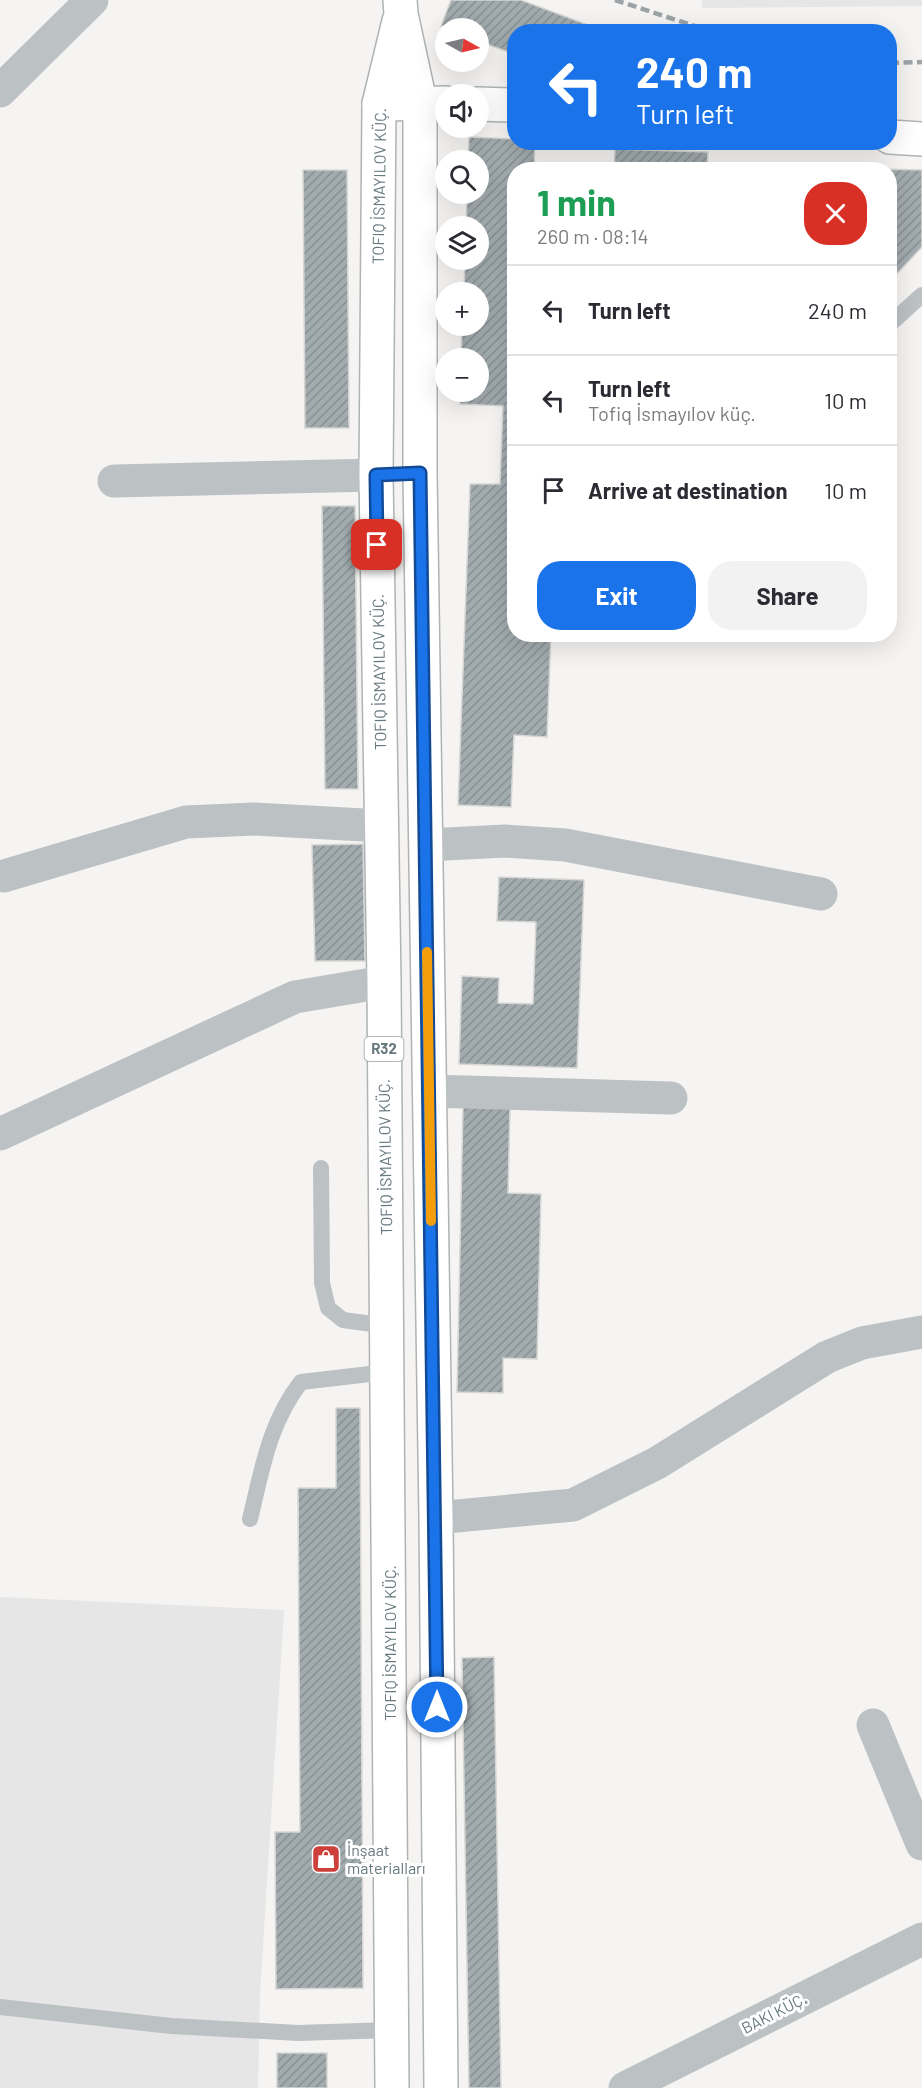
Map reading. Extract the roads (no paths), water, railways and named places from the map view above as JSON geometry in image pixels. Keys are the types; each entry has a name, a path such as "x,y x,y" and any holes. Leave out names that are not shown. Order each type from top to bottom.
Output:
{"main road":[{"name":"R32","path":"400,7 433,103 420,473 436,1518 441,2088"},
{"name":"R32","path":"392,2088 384,982 376,475 379,104 400,7"},
{"path":"379,104 433,103"},
{"path":"489,104 507,105"},
{"path":"897,137 922,139"},
{"path":"376,475 420,473"},
{"path":"384,982 428,979"},
{"path":"391,1710 437,1707"}],"street":[{"path":"0,91 92,0"},
{"path":"114,481 376,475"},
{"path":"4,876 186,822 254,819 382,826"},
{"path":"426,845 505,841 565,845 821,894"},
{"path":"0,1134 295,997 384,982"},
{"path":"429,1091 671,1098"},
{"path":"436,1518 573,1505 657,1463 827,1357 862,1344 922,1332"},
{"path":"873,1725 922,1844"},
{"path":"626,2088 922,1939"}],"lane":[{"path":"897,318 922,295"},
{"path":"321,1168 322,1283 328,1308 343,1320 387,1326"},
{"path":"250,1519 270,1434 284,1403 301,1382 387,1372"},
{"path":"0,2007 171,2026 298,2033 391,2030"}],"railway":[{"path":"615,0 688,24"},
{"path":"897,63 922,62"}],"place":[{"name":"İnşaat materialları","path":"326,1859"}]}
